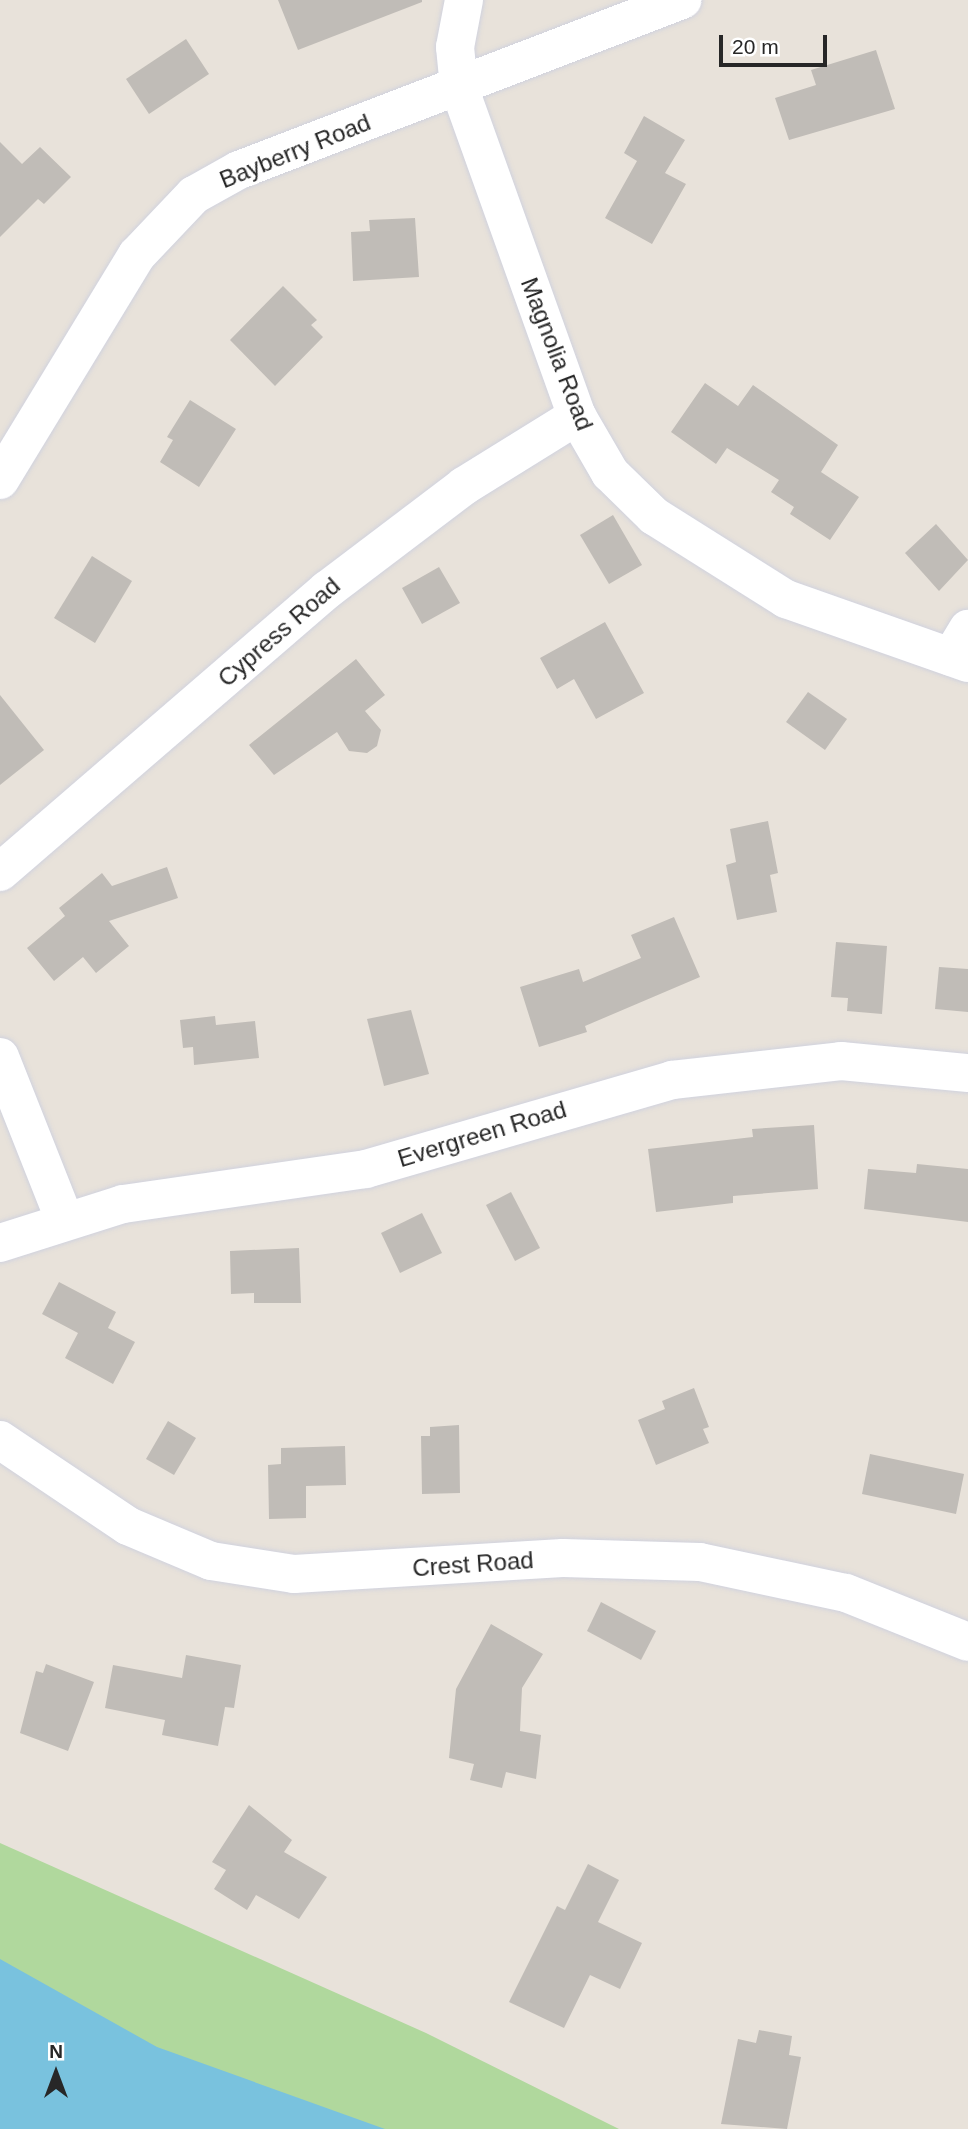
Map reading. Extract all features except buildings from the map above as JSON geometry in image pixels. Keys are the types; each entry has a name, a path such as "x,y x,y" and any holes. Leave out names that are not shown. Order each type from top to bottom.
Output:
{"street":[{"name":"Magnolia Road","path":"464,0 455,47 459,87 577,416 610,473 634,498 753,580 822,615 962,650"},
{"name":"Bayberry Road","path":"0,480 137,255 175,210 239,170 682,0"},
{"name":"Cypress Road","path":"0,872 327,590 464,486 577,416"},
{"path":"0,1057 64,1219"},
{"name":"Evergreen Road","path":"0,1243 64,1219 178,1195 366,1169 672,1080 841,1061 968,1073"},
{"name":"Crest Road","path":"0,1440 128,1526 211,1561 294,1574 563,1558 700,1562 846,1593 968,1642"}],"green space":[{"path":"0,1843 426,2033 619,2129 0,2129"}],"water":[{"path":"0,1959 157,2047 385,2129 0,2129"}]}
